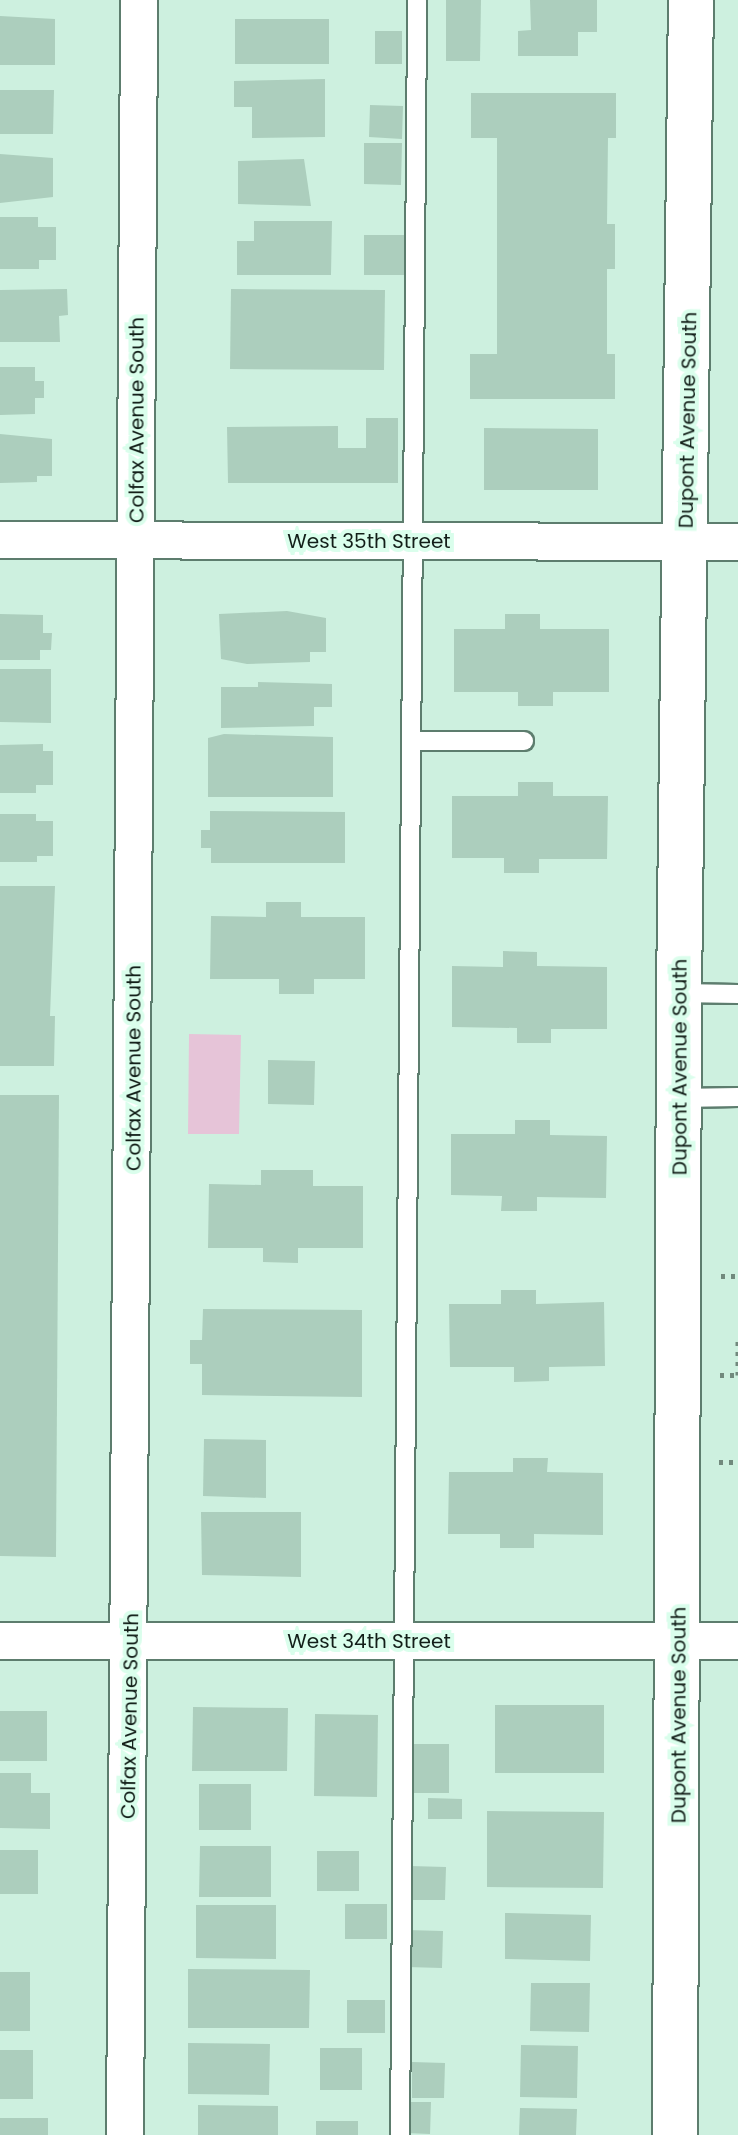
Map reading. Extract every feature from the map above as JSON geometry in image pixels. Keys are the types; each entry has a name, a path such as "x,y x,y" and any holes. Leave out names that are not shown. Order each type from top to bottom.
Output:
{"street":[{"name":"Colfax Avenue South","path":"125,2135 132,1641 139,0"},
{"name":"Dupont Avenue South","path":"675,2135 680,1641 679,993 687,542 691,0"},
{"name":"West 35th Street","path":"0,540 738,542"},
{"name":"West 34th Street","path":"0,1641 738,1641"}],"lane":[{"path":"400,2135 417,0"},
{"path":"413,741 524,741"},
{"path":"679,993 738,994"},
{"path":"679,1098 738,1097"}],"path":[{"path":"721,1276 738,1276"},
{"path":"720,1375 738,1375 738,1338"},
{"path":"719,1462 738,1462"}],"shaded area":[{"path":"189,1034 241,1035 239,1134 188,1134"}],"building":[{"path":"446,0 481,0 480,61 446,61"},
{"path":"530,0 597,0 597,32 578,32 578,56 518,56 518,31 531,30"},
{"path":"0,16 55,19 55,65 0,65"},
{"path":"235,19 329,19 329,64 235,64"},
{"path":"375,31 402,31 402,64 375,64"},
{"path":"325,79 325,137 252,138 252,107 234,107 234,81"},
{"path":"0,90 54,90 53,134 0,134"},
{"path":"471,93 616,93 616,138 608,138 607,224 615,224 615,269 607,269 607,354 615,354 615,399 470,399 470,354 497,354 497,138 471,138"},
{"path":"370,105 403,106 402,139 369,137"},
{"path":"364,143 402,143 401,185 364,184"},
{"path":"0,154 53,158 53,197 0,203"},
{"path":"304,159 311,206 238,204 238,161"},
{"path":"0,217 38,217 38,227 56,227 56,260 39,260 39,269 0,269"},
{"path":"254,221 332,221 331,275 237,275 237,241 254,241"},
{"path":"364,235 405,235 405,275 364,275"},
{"path":"67,289 68,315 59,316 60,342 0,342 0,290"},
{"path":"231,289 385,290 384,370 230,369"},
{"path":"0,367 35,367 35,381 44,381 44,398 35,398 35,414 0,415"},
{"path":"366,418 398,418 398,483 228,483 227,427 338,426 338,448 366,448"},
{"path":"484,428 598,429 598,490 484,490"},
{"path":"0,434 52,439 52,476 37,476 37,482 0,483"},
{"path":"287,611 326,618 326,652 310,652 310,662 247,664 221,659 219,614"},
{"path":"0,614 43,615 43,633 52,633 51,650 40,650 40,660 0,660"},
{"path":"505,614 540,614 540,629 609,629 609,692 553,692 553,706 518,706 518,692 454,692 454,629 505,629"},
{"path":"0,669 51,669 51,723 0,722"},
{"path":"258,682 332,684 332,707 314,707 314,726 221,728 221,687 258,687"},
{"path":"224,734 333,737 333,797 208,797 208,738"},
{"path":"43,744 43,751 53,751 53,785 36,785 36,793 0,793 0,745"},
{"path":"518,782 553,782 553,796 608,796 607,859 539,859 539,873 504,873 504,858 452,858 452,796 518,796"},
{"path":"210,811 345,812 345,863 211,863 211,848 201,848 201,830 210,830"},
{"path":"0,814 36,814 36,821 53,821 53,856 37,856 37,862 0,862"},
{"path":"0,886 55,886 50,1016 55,1016 54,1066 0,1066"},
{"path":"266,902 301,902 301,917 365,917 365,979 314,979 314,994 279,994 279,979 210,979 211,916 266,917"},
{"path":"503,951 537,952 537,966 607,967 607,1029 551,1029 551,1043 517,1043 517,1028 452,1027 452,966 503,967"},
{"path":"268,1060 315,1061 314,1105 268,1104"},
{"path":"0,1095 59,1095 56,1557 0,1556"},
{"path":"515,1120 550,1120 550,1135 607,1136 606,1198 537,1197 537,1211 501,1211 502,1196 451,1195 451,1134 515,1134"},
{"path":"261,1170 313,1170 313,1186 363,1186 363,1248 298,1248 298,1263 263,1262 263,1248 208,1248 209,1184 261,1185"},
{"path":"501,1290 536,1290 536,1304 604,1302 605,1366 549,1367 549,1381 514,1382 514,1367 450,1367 449,1304 501,1304"},
{"path":"203,1309 362,1310 362,1397 202,1395 202,1364 190,1364 190,1340 202,1340"},
{"path":"204,1439 266,1440 266,1498 203,1496"},
{"path":"513,1458 548,1458 547,1472 603,1473 603,1535 534,1534 534,1548 500,1548 500,1534 448,1534 449,1472 513,1472"},
{"path":"201,1512 301,1512 301,1577 202,1575"},
{"path":"495,1705 604,1705 604,1773 495,1773"},
{"path":"193,1707 288,1708 287,1771 192,1771"},
{"path":"0,1711 47,1711 47,1761 0,1761"},
{"path":"315,1714 378,1715 377,1797 314,1796"},
{"path":"410,1744 449,1744 449,1793 410,1793"},
{"path":"0,1773 31,1773 31,1793 50,1793 50,1829 0,1828"},
{"path":"199,1784 251,1784 251,1830 199,1830"},
{"path":"428,1798 462,1799 462,1819 428,1819"},
{"path":"487,1811 604,1812 603,1888 487,1887"},
{"path":"200,1846 271,1846 271,1897 199,1897"},
{"path":"0,1850 38,1850 38,1894 0,1894"},
{"path":"317,1851 359,1851 359,1891 317,1891"},
{"path":"410,1866 446,1867 445,1900 410,1900"},
{"path":"345,1904 387,1904 387,1939 345,1939"},
{"path":"196,1905 276,1905 276,1959 196,1958"},
{"path":"505,1913 591,1915 590,1961 505,1959"},
{"path":"407,1930 443,1931 442,1968 407,1967"},
{"path":"188,1969 310,1970 309,2028 188,2028"},
{"path":"0,1972 30,1972 30,2031 0,2031"},
{"path":"531,1983 590,1983 589,2032 530,2031"},
{"path":"347,2000 385,2000 385,2033 347,2033"},
{"path":"188,2043 270,2044 269,2095 188,2094"},
{"path":"521,2045 578,2046 577,2098 520,2097"},
{"path":"320,2048 362,2048 362,2090 320,2090"},
{"path":"0,2050 33,2050 33,2099 0,2099"},
{"path":"412,2062 445,2063 444,2098 412,2098"},
{"path":"407,2102 431,2102 430,2134 406,2133"},
{"path":"198,2105 278,2106 278,2135 198,2135"},
{"path":"520,2108 577,2109 576,2135 519,2135"},
{"path":"0,2118 48,2118 48,2135 0,2135"},
{"path":"316,2121 358,2121 358,2135 316,2135"}]}
